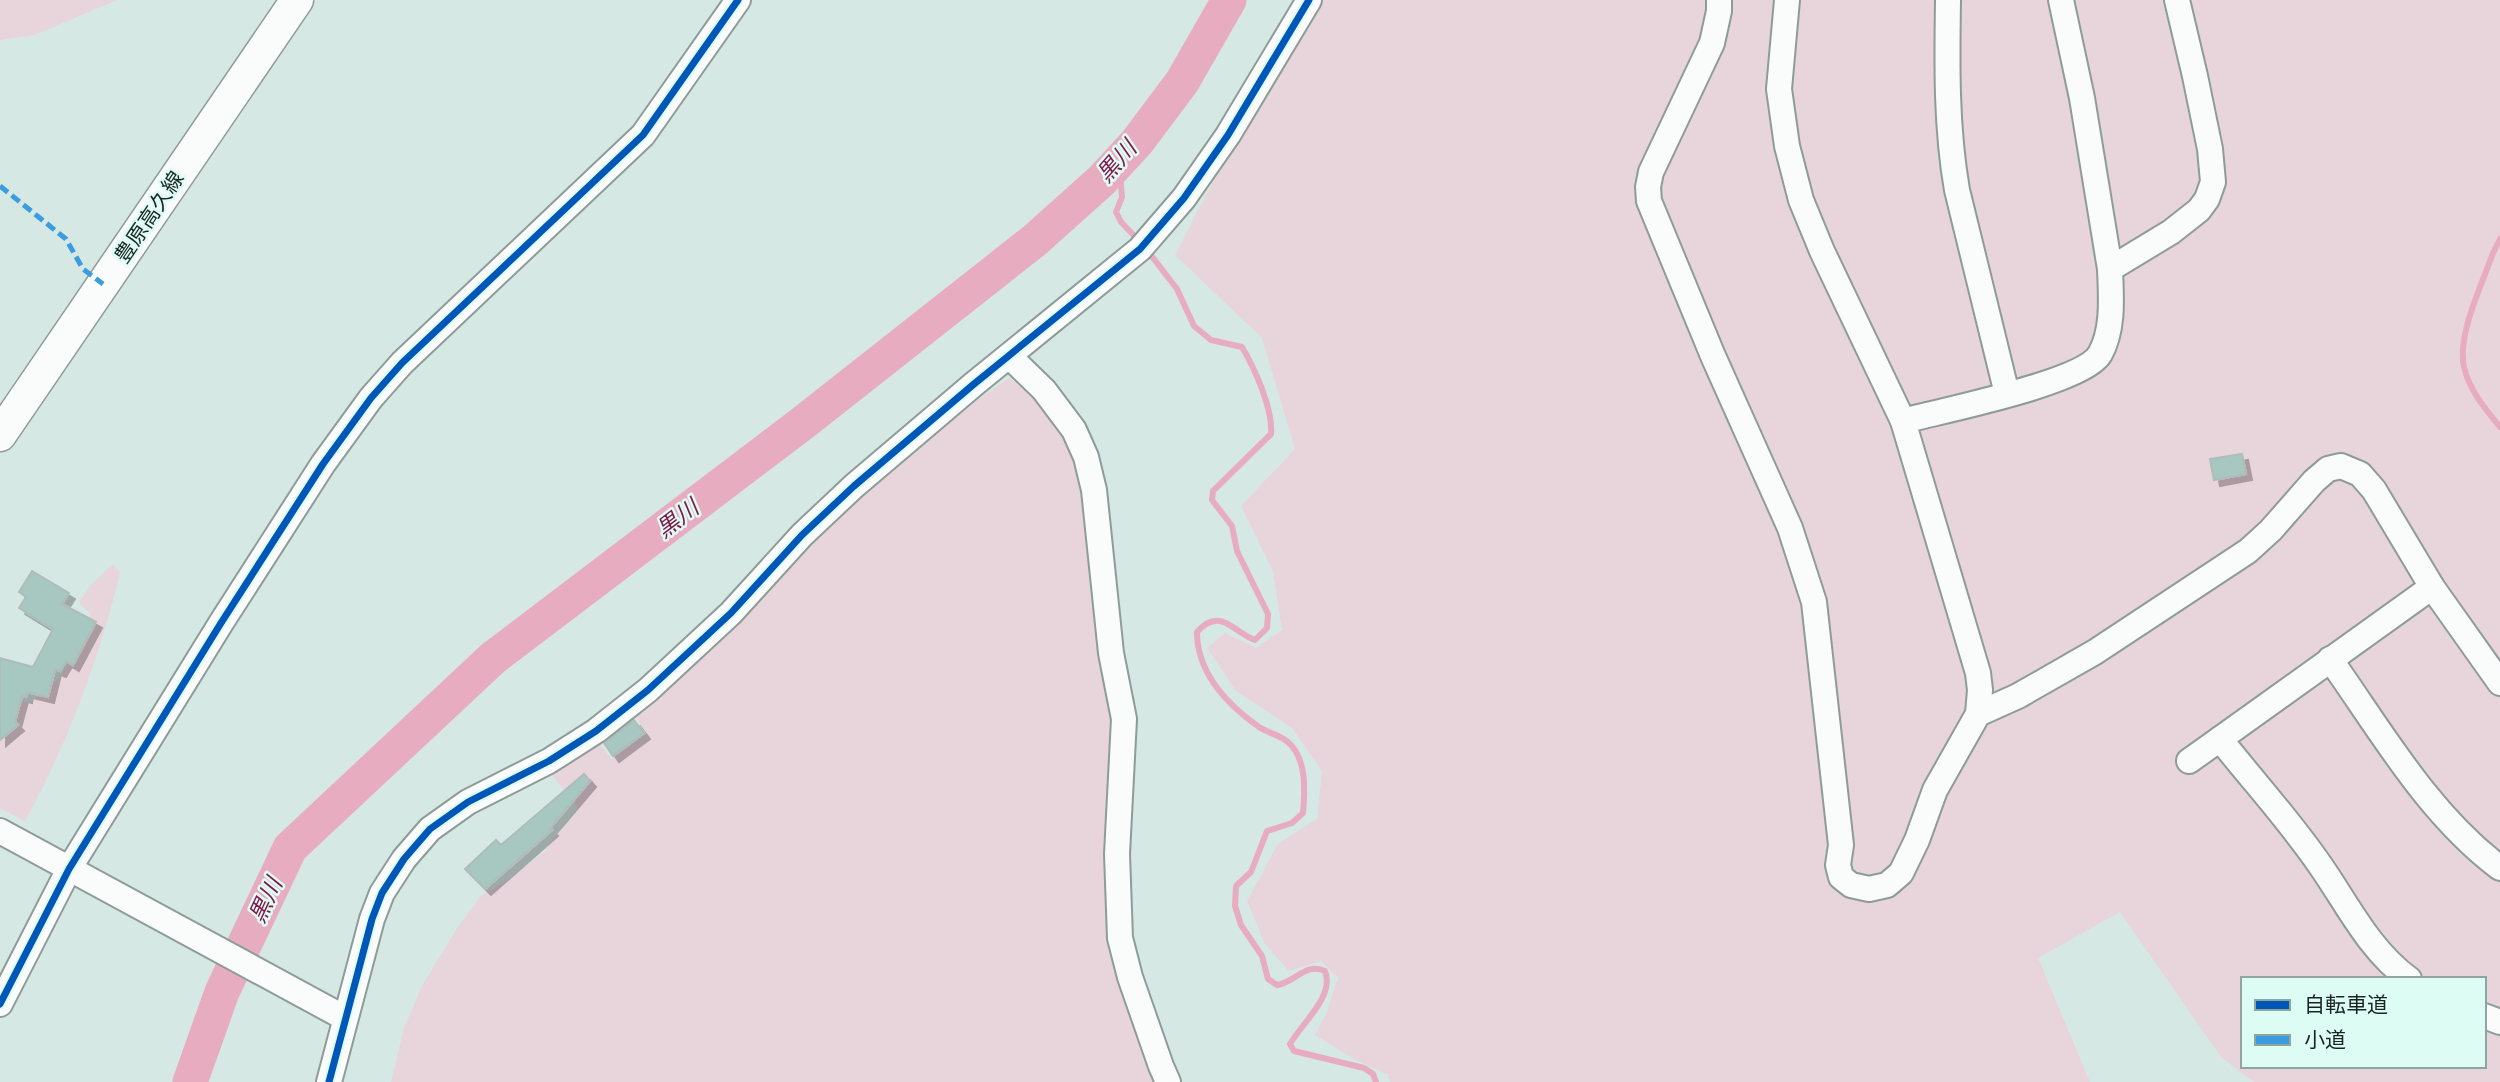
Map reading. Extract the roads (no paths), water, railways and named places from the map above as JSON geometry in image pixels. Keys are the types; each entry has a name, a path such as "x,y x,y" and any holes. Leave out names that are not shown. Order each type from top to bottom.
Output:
{"main road":[{"name":"豊原高久線","path":"0,435 297,0"}],"street":[{"path":"0,1004 69,869 323,464 371,398 402,363 643,135 738,0"},
{"path":"329,1082 372,919 383,893 404,859 430,828 468,802 549,761 596,731 648,690 731,612 802,535 854,486 1140,249 1184,198 1228,135 1309,0"},
{"path":"1719,0 1712,43 1651,172 1649,201 1713,356 1790,528 1814,602 1841,845 1838,865 1841,877 1851,885 1870,889 1887,885 1901,873 1917,840 1935,790 1978,714 1980,690 1978,673 1903,421 1822,251 1798,186 1787,146 1779,89 1787,0"},
{"path":"1948,0 1947,81 1952,159 1957,190 2007,394"},
{"path":"1903,421 2068,376 2087,367 2099,355 2107,334 2111,306 2110,269 2082,98 2061,0"},
{"path":"2110,269 2171,232 2199,210 2207,199 2213,181 2210,149 2198,88 2177,0"},
{"path":"1009,356 1044,390 1074,430 1086,457 1094,490 1111,653 1124,719 1117,854 1121,937 1130,977 1168,1082"},
{"path":"1978,714 2018,696 2073,665 2239,558 2271,530 2314,481 2328,469 2342,466 2360,474 2374,490 2432,587 2500,683"},
{"path":"2189,761 2432,587"},
{"path":"2330,659 2430,799 2460,833 2500,868"},
{"path":"2220,739 2319,863 2369,939 2391,965 2406,977"},
{"path":"0,831 345,1018"}],"waterway":[{"name":"黒川","path":"190,1082 222,992 290,848 493,658 804,422 1035,240 1102,180 1137,142 1182,82 1229,0"},
{"path":"1119,161 1122,197 1116,212 1121,222 1140,242"},
{"path":"2500,239 2467,325 2463,354 2470,384 2500,427"},
{"path":"1147,250 1177,289 1194,326 1211,340 1242,347 1262,389 1271,424 1271,434 1213,491 1212,500 1232,526 1237,551 1268,614 1267,628 1255,640 1226,623 1213,621 1197,632 1198,647 1208,674 1236,709 1259,727 1288,742 1294,749 1302,766 1304,804 1303,813 1292,823 1267,831 1251,872 1236,886 1235,906 1241,925 1262,956 1268,979 1277,985 1312,969 1325,971 1325,990 1316,1009 1290,1044 1294,1051 1364,1068 1373,1074 1376,1082"}]}
